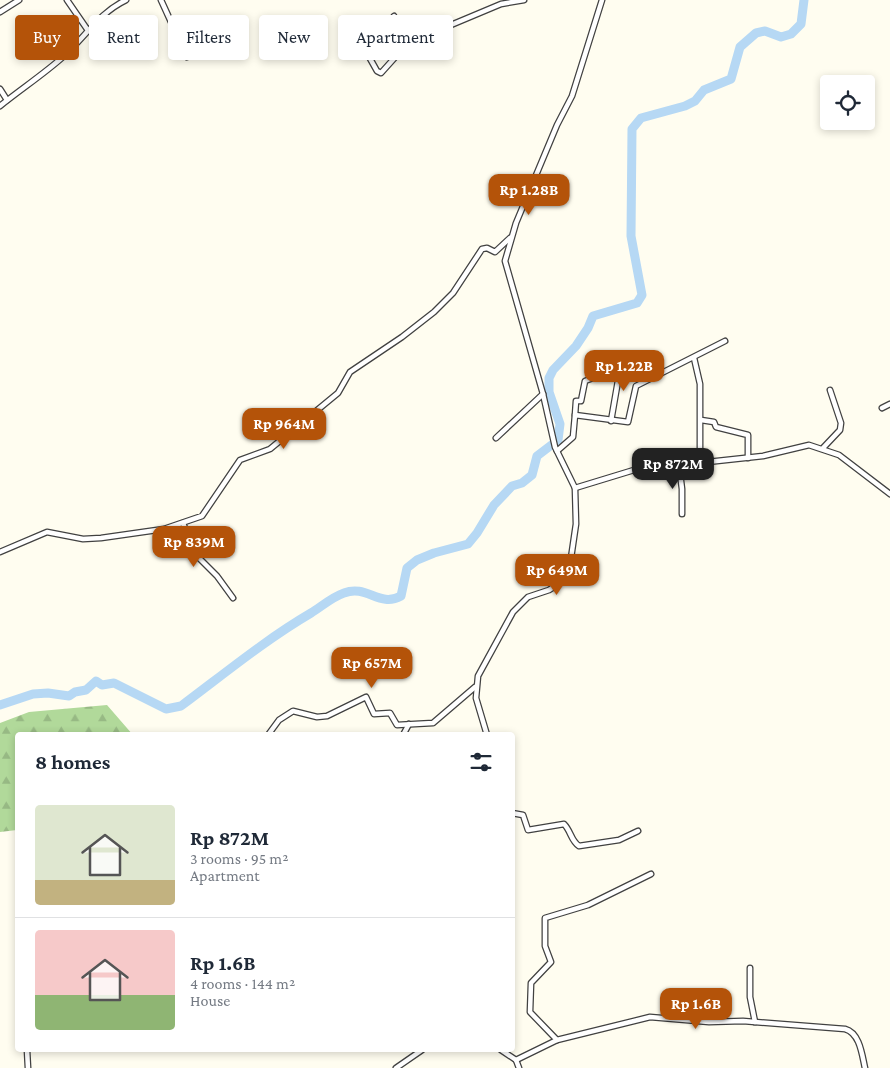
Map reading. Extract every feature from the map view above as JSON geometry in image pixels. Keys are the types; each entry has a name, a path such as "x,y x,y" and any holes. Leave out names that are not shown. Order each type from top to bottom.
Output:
{"street":[{"path":"0,12 19,0"},
{"path":"67,0 88,29"},
{"path":"0,106 63,56 110,9 126,0"},
{"path":"161,0 168,15"},
{"path":"453,24 502,4 524,0"},
{"path":"486,732 476,698 475,687 478,676 513,612 528,597 549,590 560,583 568,572 576,524 575,488 552,438 544,394 506,268 506,255 557,125 572,96 602,0"},
{"path":"371,60 380,73 393,60"},
{"path":"0,89 7,100"},
{"path":"0,552 47,532 90,539 142,533 198,518 205,513 240,460 270,449 338,393 350,372 402,337 446,301 460,284 482,249 487,248 494,252 512,237"},
{"path":"575,415 611,421 629,421 636,386 725,341"},
{"path":"694,358 700,384 700,462"},
{"path":"611,421 620,375"},
{"path":"556,449 573,437 574,404 581,400 585,381 594,378"},
{"path":"823,448 840,430 841,424 830,390"},
{"path":"496,438 544,394"},
{"path":"882,408 890,404"},
{"path":"701,420 714,422 716,428 722,430 749,435 748,458"},
{"path":"575,488 634,470 748,458 810,445 840,455 890,494"},
{"path":"679,465 682,514"},
{"path":"183,523 195,554 218,577 233,598"},
{"path":"272,732 279,720 293,711 326,716 366,697 374,714 390,714 397,725 435,723 475,687"},
{"path":"405,732 409,724"},
{"path":"515,814 523,815 528,830 564,824 569,829 574,843 579,846 619,840 638,831"},
{"path":"557,1040 530,1012 532,981 551,962 546,948 545,918 588,905 651,874"},
{"path":"750,968 750,997 755,1022"},
{"path":"516,1060 557,1040 650,1017 755,1022 849,1030 859,1046 865,1068"},
{"path":"27,1052 28,1068"},
{"path":"396,1068 419,1052"},
{"path":"504,1052 516,1060 519,1068"}],"green space":[{"path":"107,705 130,732 15,732 15,830 0,832 0,723 29,712"}],"waterway":[{"path":"0,705 33,694 48,693 69,696 75,692 86,690 96,681 102,685 114,683 166,709 181,706 261,646 335,597 352,591 360,591 386,599 401,596 407,568 417,560 434,553 468,544 494,505 512,486 522,483 532,475 537,456 558,440 560,424 549,392 549,378 553,370 576,346 588,328 593,316 637,303 642,295 631,236 632,129 641,118 685,106 695,101 704,90 731,79 740,47 756,33 765,31 781,37 791,34 801,24 804,0"}]}
